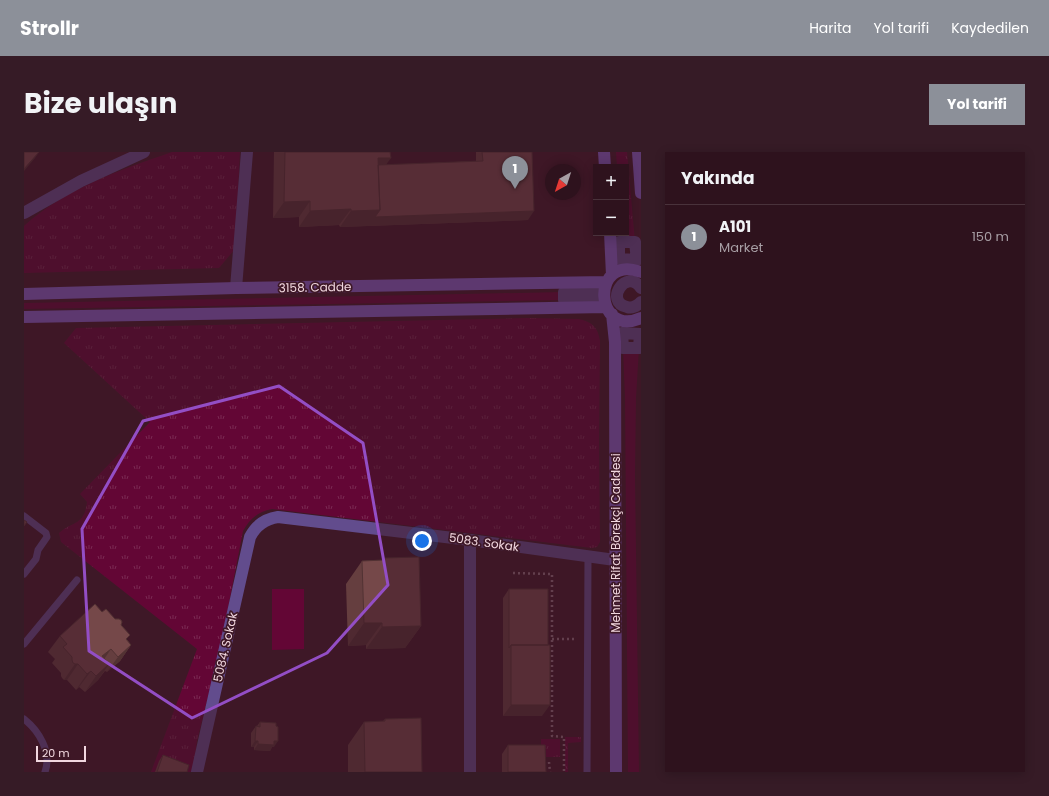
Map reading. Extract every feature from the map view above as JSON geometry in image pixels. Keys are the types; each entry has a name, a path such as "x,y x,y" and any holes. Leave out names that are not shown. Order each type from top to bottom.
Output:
{"street":[{"path":"24,213 81,181 144,152"},
{"path":"236,288 247,152"},
{"path":"604,152 605,164"},
{"path":"638,152 641,193"},
{"path":"610,236 610,279"},
{"name":"3158. Cadde","path":"24,294 610,279 619,271 626,269 641,272"},
{"name":"Mehmet Rifat Börekçi Caddesi","path":"610,279 603,295 603,299 609,311 615,342 616,772"},
{"path":"641,288 636,283 628,282 620,286 617,294 619,302 626,307 634,307 641,302"},
{"path":"609,311 619,319 627,321 641,318"},
{"name":"3158. Cadde","path":"24,317 609,311"},
{"name":"5083. Sokak","path":"259,524 268,519 278,517 470,540 615,560"},
{"name":"5084. Sokak","path":"197,772 250,537 253,530 259,524"},
{"path":"470,540 470,772"}],"lane":[{"path":"24,516 46,533 47,537 38,550 36,559 24,574"},
{"path":"587,772 588,557"},
{"path":"24,644 77,580"},
{"path":"24,719 40,737 44,745 46,756 45,772"}],"path":[{"path":"513,572 552,574 552,736 564,737 564,772"},
{"path":"552,639 583,639"},
{"path":"549,762 550,772"}],"highlighted area":[{"path":"279,386 363,443 388,585 327,653 192,718 89,651 82,529 143,421"}],"green space":[{"path":"172,152 240,152 235,249 219,268 24,273 24,226 58,201 94,182 113,173"},
{"path":"616,152 627,152 628,164 617,164"},
{"path":"629,174 635,242 619,242 620,236 629,236"},
{"path":"564,292 564,300 24,309 24,303"},
{"path":"528,318 579,319 594,326 598,332 600,341 600,542 597,547 592,548 272,509 259,514 249,522 243,531 221,644 197,741 193,772 151,772 197,649 61,542 59,533 78,522 86,510 87,502 80,494 150,422 64,343 76,328"},
{"path":"623,348 639,348 636,398 635,476 639,772 628,772 625,398"},
{"path":"272,589 304,589 304,649 272,650"},
{"path":"565,737 581,737 581,742 568,743 568,772 565,772"},
{"path":"541,739 560,739 560,757 541,757"}],"building":[{"path":"24,152 39,152 24,169"},
{"path":"285,152 390,152 391,158 378,158 380,210 351,211 351,209 310,211 310,201 284,202"},
{"path":"482,152 532,152 534,211 375,217 380,210 378,165 483,161"},
{"path":"419,557 421,626 382,627 382,623 364,623 362,561 384,560 384,558"},
{"path":"509,589 548,589 548,645 511,645 509,648"},
{"path":"95,604 102,612 106,609 115,619 121,620 121,625 130,635 126,639 131,645 118,657 111,649 102,656 109,664 96,676 91,671 87,674 78,664 73,663 72,657 63,647 67,644 60,636"},
{"path":"511,645 550,645 550,705 511,705"},
{"path":"421,718 422,772 365,772 364,722 385,721 385,719"},
{"path":"260,722 276,723 276,726 278,727 278,741 274,741 274,745 258,744 258,741 255,741 256,726 260,727"},
{"path":"508,745 545,745 546,772 508,772"},
{"path":"163,755 189,765 187,772 157,772"}],"place":[{"name":"A101","path":"515,189"}]}
